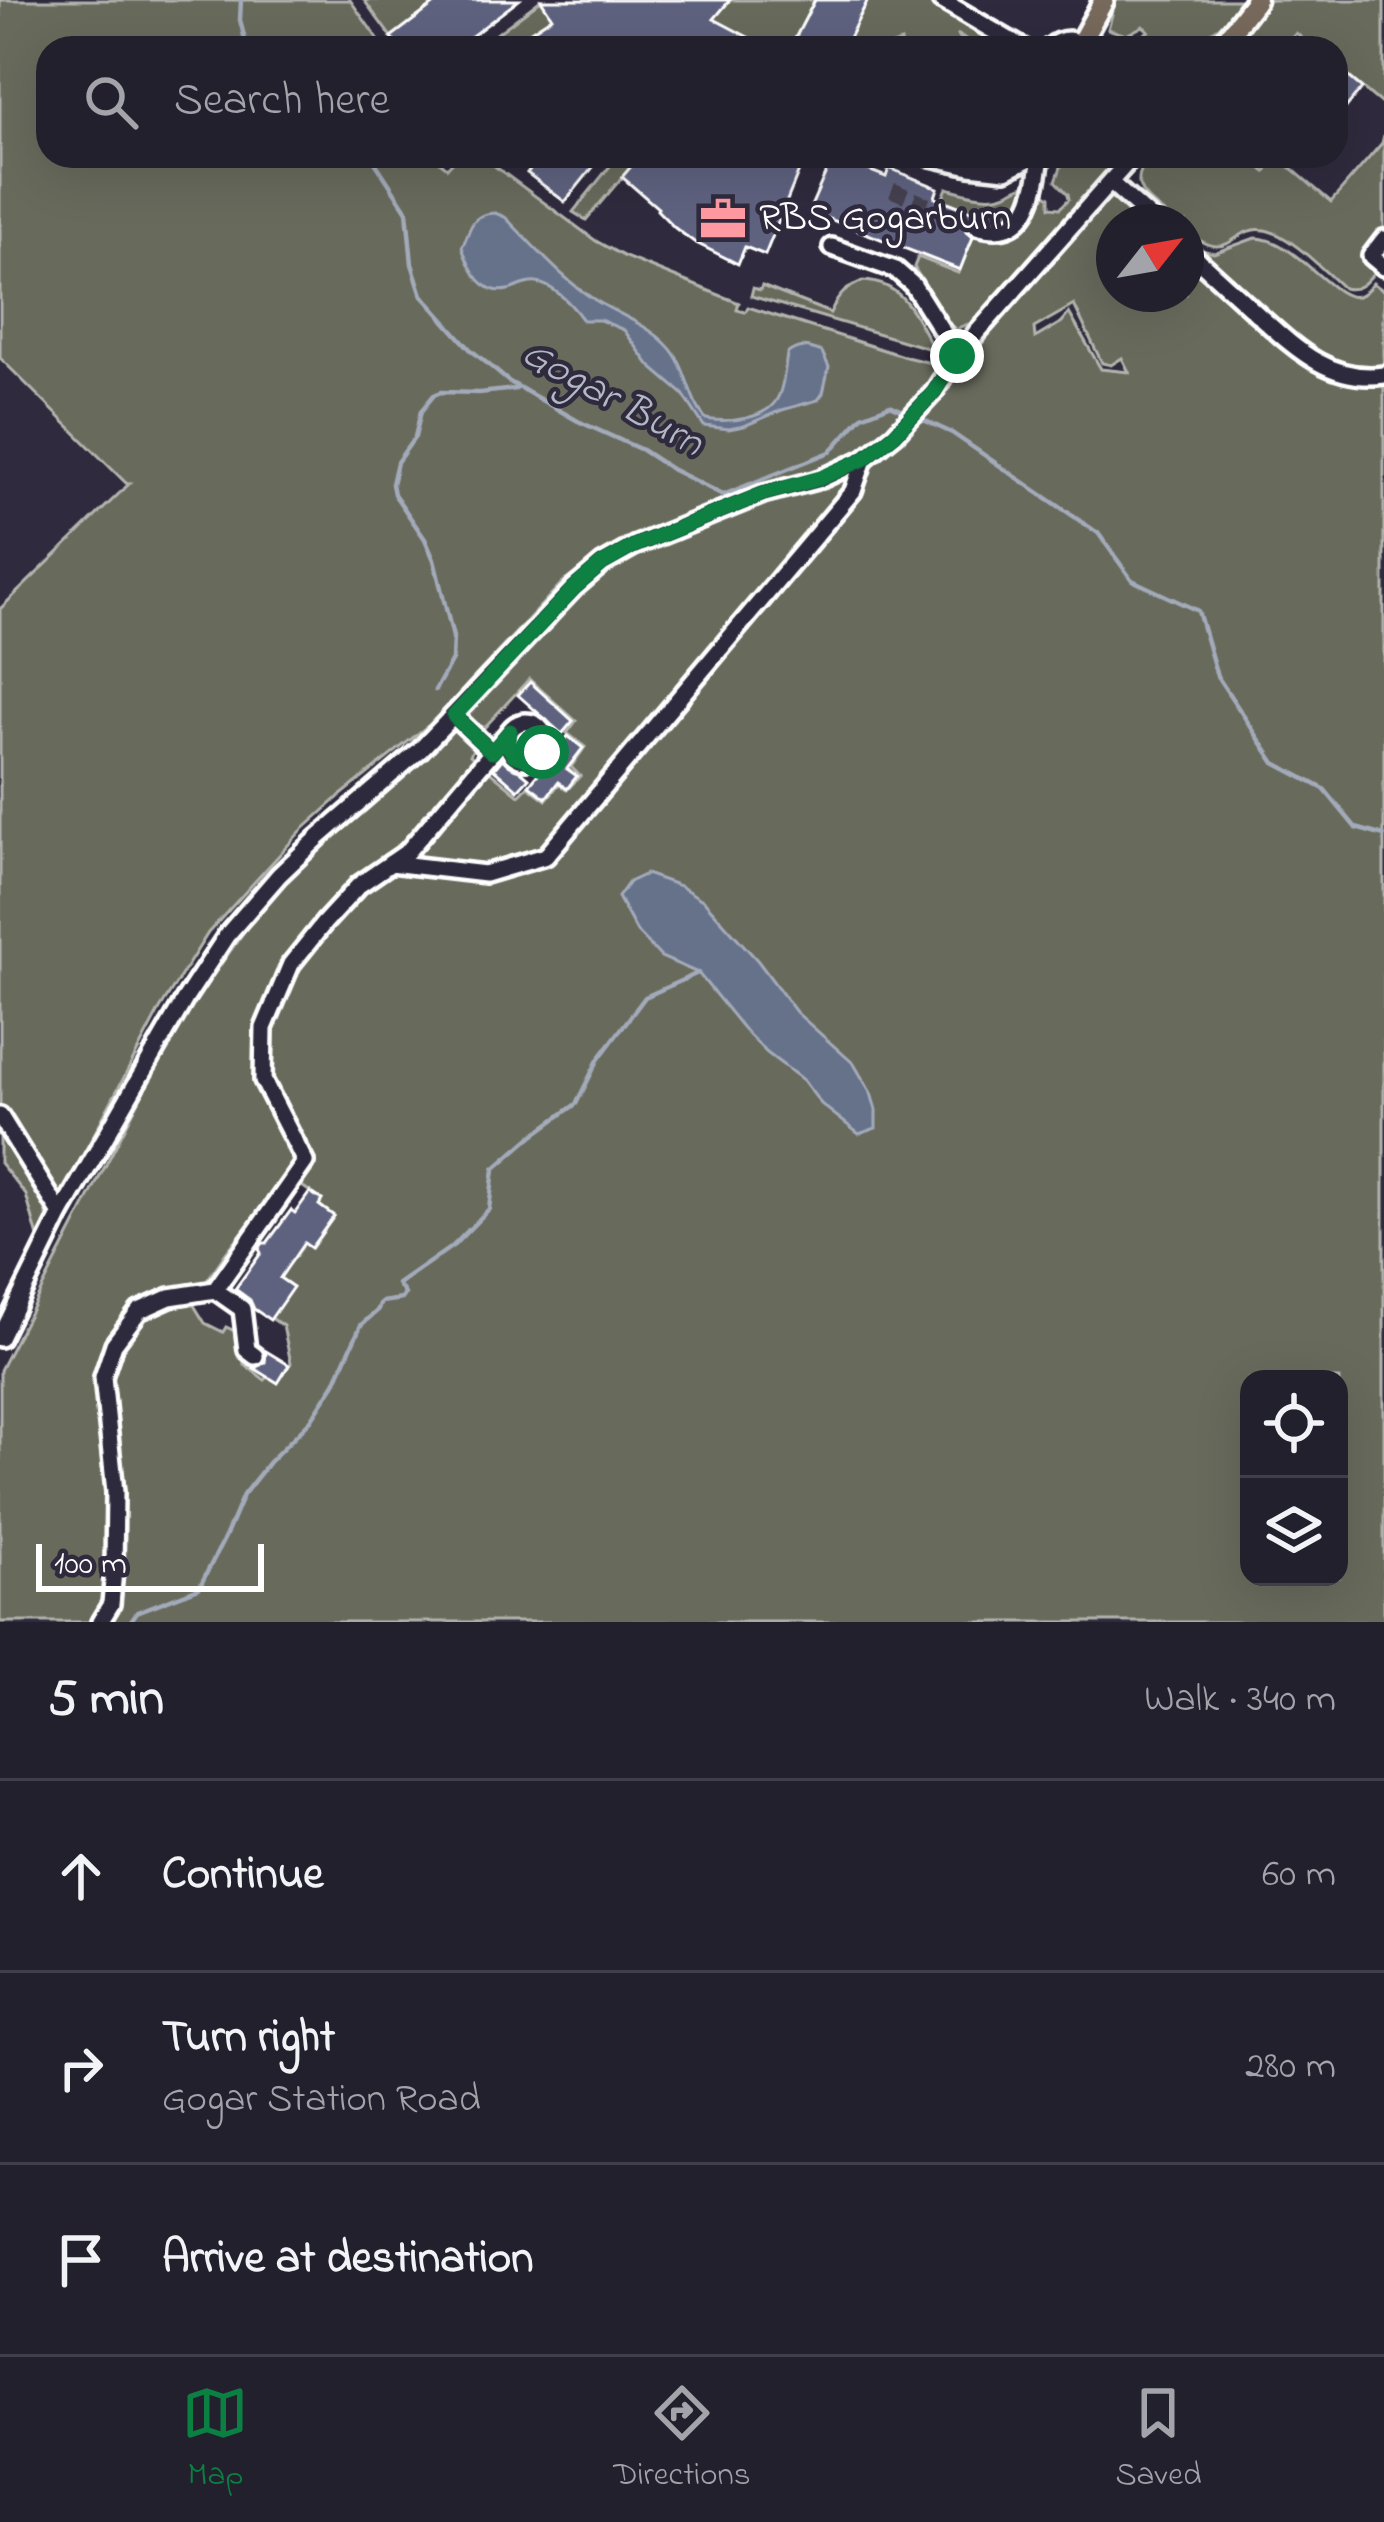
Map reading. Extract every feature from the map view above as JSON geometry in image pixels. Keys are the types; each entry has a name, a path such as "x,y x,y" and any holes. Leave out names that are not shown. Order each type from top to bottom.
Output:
{"main road":[{"path":"1089,36 1104,0"},
{"path":"1228,36 1256,0"}],"street":[{"path":"941,0 1001,36"},
{"path":"969,18 972,0"},
{"path":"976,226 1000,229 1024,214 1037,186 1038,168"},
{"path":"0,1338 61,1214 185,999 227,935 279,875 420,750 602,564 634,546 763,494 821,478 864,459 895,434 934,392 957,356 1123,168"},
{"path":"1111,183 1135,204"},
{"path":"1384,239 1371,256 1384,266"},
{"path":"832,248 896,270 913,285 957,356"},
{"path":"1204,266 1305,356 1336,372 1384,375"},
{"path":"391,863 485,874 546,856 853,491 864,459"},
{"path":"454,716 492,752"},
{"path":"215,1290 305,1162 263,1080 264,1028 291,964 359,885 407,852 510,731"},
{"path":"0,1116 61,1214"},
{"path":"100,1622 111,1604 115,1570 115,1492 103,1377 114,1344 139,1311 170,1297 215,1290 242,1309 248,1350 255,1356"}],"green space":[{"path":"0,0 350,0 376,36 36,36 36,168 497,168 596,241 739,303 737,310 745,312 748,307 956,369 978,351 988,333 983,319 958,330 944,321 914,267 918,257 958,273 975,232 1001,239 1018,228 1018,214 990,219 942,200 947,188 990,196 1032,186 1050,197 1050,207 1060,208 1069,199 1056,181 1061,168 1114,168 1105,181 1130,204 1096,204 1096,312 1204,312 1204,271 1308,366 1345,380 1384,383 1384,1622 0,1622 0,1370 178,1025 274,889 426,758 523,652 554,625 584,567 562,583 443,717 300,832 208,933 160,1009 70,1186 55,1193 0,1110 0,609 130,483 0,358","holes":["1074,305 1102,363 1111,365 1122,358 1129,372 1101,369 1069,313 1035,338 1034,328","529,679 576,721 567,733 585,747 571,767 580,776 567,790 559,784 546,800 528,786 519,795 470,755 483,729","316,1158 299,1184 322,1200 319,1205 334,1216 312,1248 299,1239 302,1247 276,1275 271,1318 283,1326 291,1363 278,1382 265,1380 244,1364 239,1333 205,1323 192,1302 288,1174"]},
{"path":"364,0 440,0 392,36"},
{"path":"541,0 552,17 523,36 494,36"},
{"path":"730,0 815,0 796,36 699,36"},
{"path":"868,0 926,0 984,36 957,34 850,36"},
{"path":"1116,0 1240,0 1222,24 1202,36 1140,36 1149,31 1143,26 1126,35 1108,29"},
{"path":"1267,0 1384,0 1384,106 1348,76 1348,36 1241,36"},
{"path":"1384,135 1384,227 1361,255 1377,269 1354,288 1343,288 1275,233 1254,230 1222,245 1204,242 1204,204 1154,204 1139,186 1139,177 1142,168 1261,168 1266,172 1291,168 1331,202"},
{"path":"608,168 630,168 586,220 573,212"},
{"path":"1255,238 1285,248 1348,296 1360,295 1373,283 1384,291 1384,370 1355,371 1305,348 1204,255 1204,251 1214,253"},
{"path":"863,281 899,295 934,350 751,296 753,288 762,286 830,313 843,293"},
{"path":"0,1120 47,1213 39,1241 26,1195 0,1163"}],"water":[{"path":"495,213 505,217 583,292 667,345 706,419 736,420 766,410 779,395 787,354 800,348 822,352 829,367 823,393 818,400 744,426 704,426 683,394 650,366 624,330 600,320 583,320 563,297 544,285 529,283 499,291 478,279 462,247 476,219"},
{"path":"646,874 704,901 796,1012 854,1064 871,1093 876,1128 859,1134 821,1104 803,1080 747,1033 698,973 661,957 637,932 618,897 629,882"}],"building":[{"path":"440,0 519,0 472,36 392,36"},
{"path":"541,0 730,0 714,19 746,36 523,36 552,17"},
{"path":"815,0 868,0 850,36 796,36"},
{"path":"1348,76 1362,88 1348,105"},
{"path":"531,168 592,168 565,202 527,173"},
{"name":"RBS Gogarburn","path":"630,168 800,168 765,255 745,247 738,264 675,228 622,177"},
{"path":"828,168 863,168 886,177 889,168 938,188 935,197 979,214 965,223 973,237 960,270 809,211"},
{"path":"530,682 573,721 562,734 518,695"},
{"path":"568,736 583,748 567,769 577,776 567,789 558,782 546,798 529,785"},
{"path":"504,757 529,778 518,790 494,769"},
{"path":"310,1192 334,1216 311,1248 304,1243 280,1278 293,1287 270,1320 235,1289 263,1243"},
{"path":"266,1351 289,1365 278,1383 254,1368 265,1362"}],"waterway":[{"name":"Gogar Burn","path":"241,0 244,36"},
{"name":"Gogar Burn","path":"379,168 407,211 412,264 422,295 470,349 508,381 723,495 830,452 862,416 890,405 906,412"},
{"path":"435,690 452,660 453,637 434,560 394,494 397,462 415,437 421,411 434,395 516,389"},
{"name":"Gogar Burn","path":"917,417 952,433 1098,533 1132,580 1198,611 1217,676 1275,763 1324,789 1356,828 1384,836"},
{"path":"130,1622 137,1612 199,1588 243,1495 311,1420 335,1383 361,1325 381,1302 402,1299 405,1294 398,1284 454,1245 489,1209 494,1169 576,1104 598,1060 645,997 698,973"}],"tunnel":[{"path":"892,190 977,226"}],"place":[{"name":"RBS Gogarburn","path":"723,219"}],"route":[{"path":"542,752 528,760 514,755 507,742 510,731 492,752 454,716 574,588 602,564 634,546 864,459 934,392 957,356"}]}
